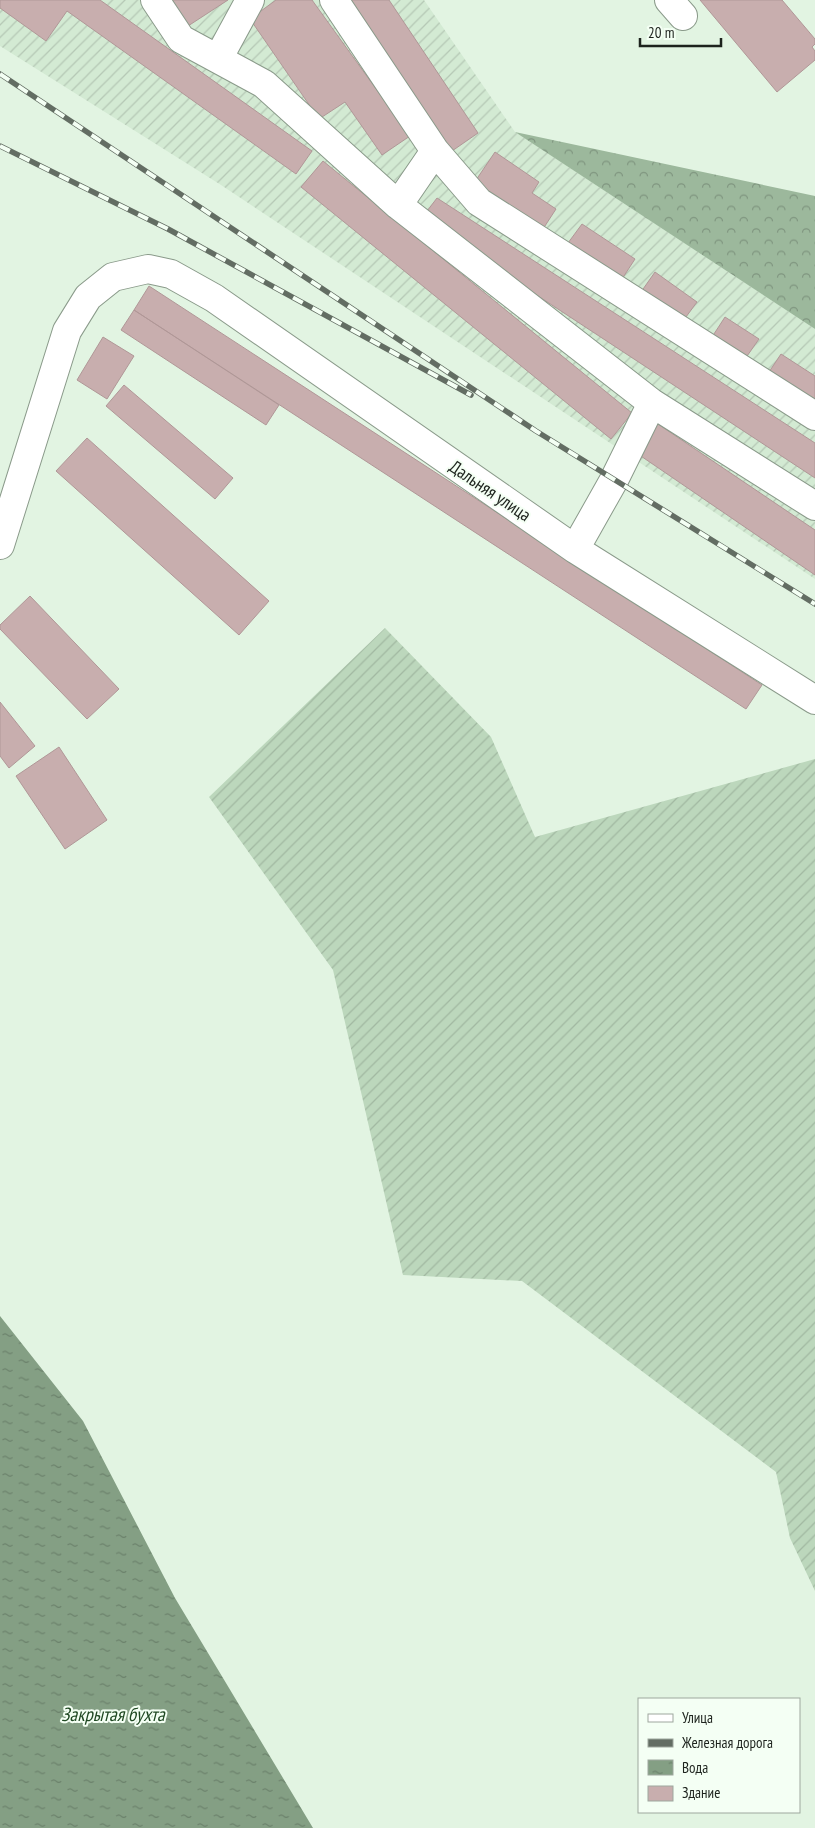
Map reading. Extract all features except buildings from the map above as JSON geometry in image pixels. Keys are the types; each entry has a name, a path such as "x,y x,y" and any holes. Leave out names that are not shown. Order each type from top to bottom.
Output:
{"street":[{"path":"155,0 181,39 264,84 398,205 652,403 815,506"},
{"path":"218,59 250,0"},
{"path":"334,0 435,151 479,202 815,416"},
{"path":"398,205 435,151"},
{"name":"Дальняя улица","path":"0,546 67,331 88,297 113,277 148,269 171,274 214,298 575,549 815,700"},
{"path":"575,549 614,480 652,403"}],"shaded area":[{"path":"0,0 424,0 515,132 815,329 815,579 221,185 0,46"},
{"path":"385,628 491,737 535,837 815,759 815,1591 790,1538 776,1472 522,1281 403,1275 333,970 209,797"}],"green space":[{"path":"515,132 815,196 815,329"}],"water":[{"name":"Закрытая бухта","path":"0,1316 83,1421 175,1598 313,1828 0,1828"}],"railway":[{"path":"0,74 536,431 815,604"},
{"path":"0,146 168,229 471,395"}]}
